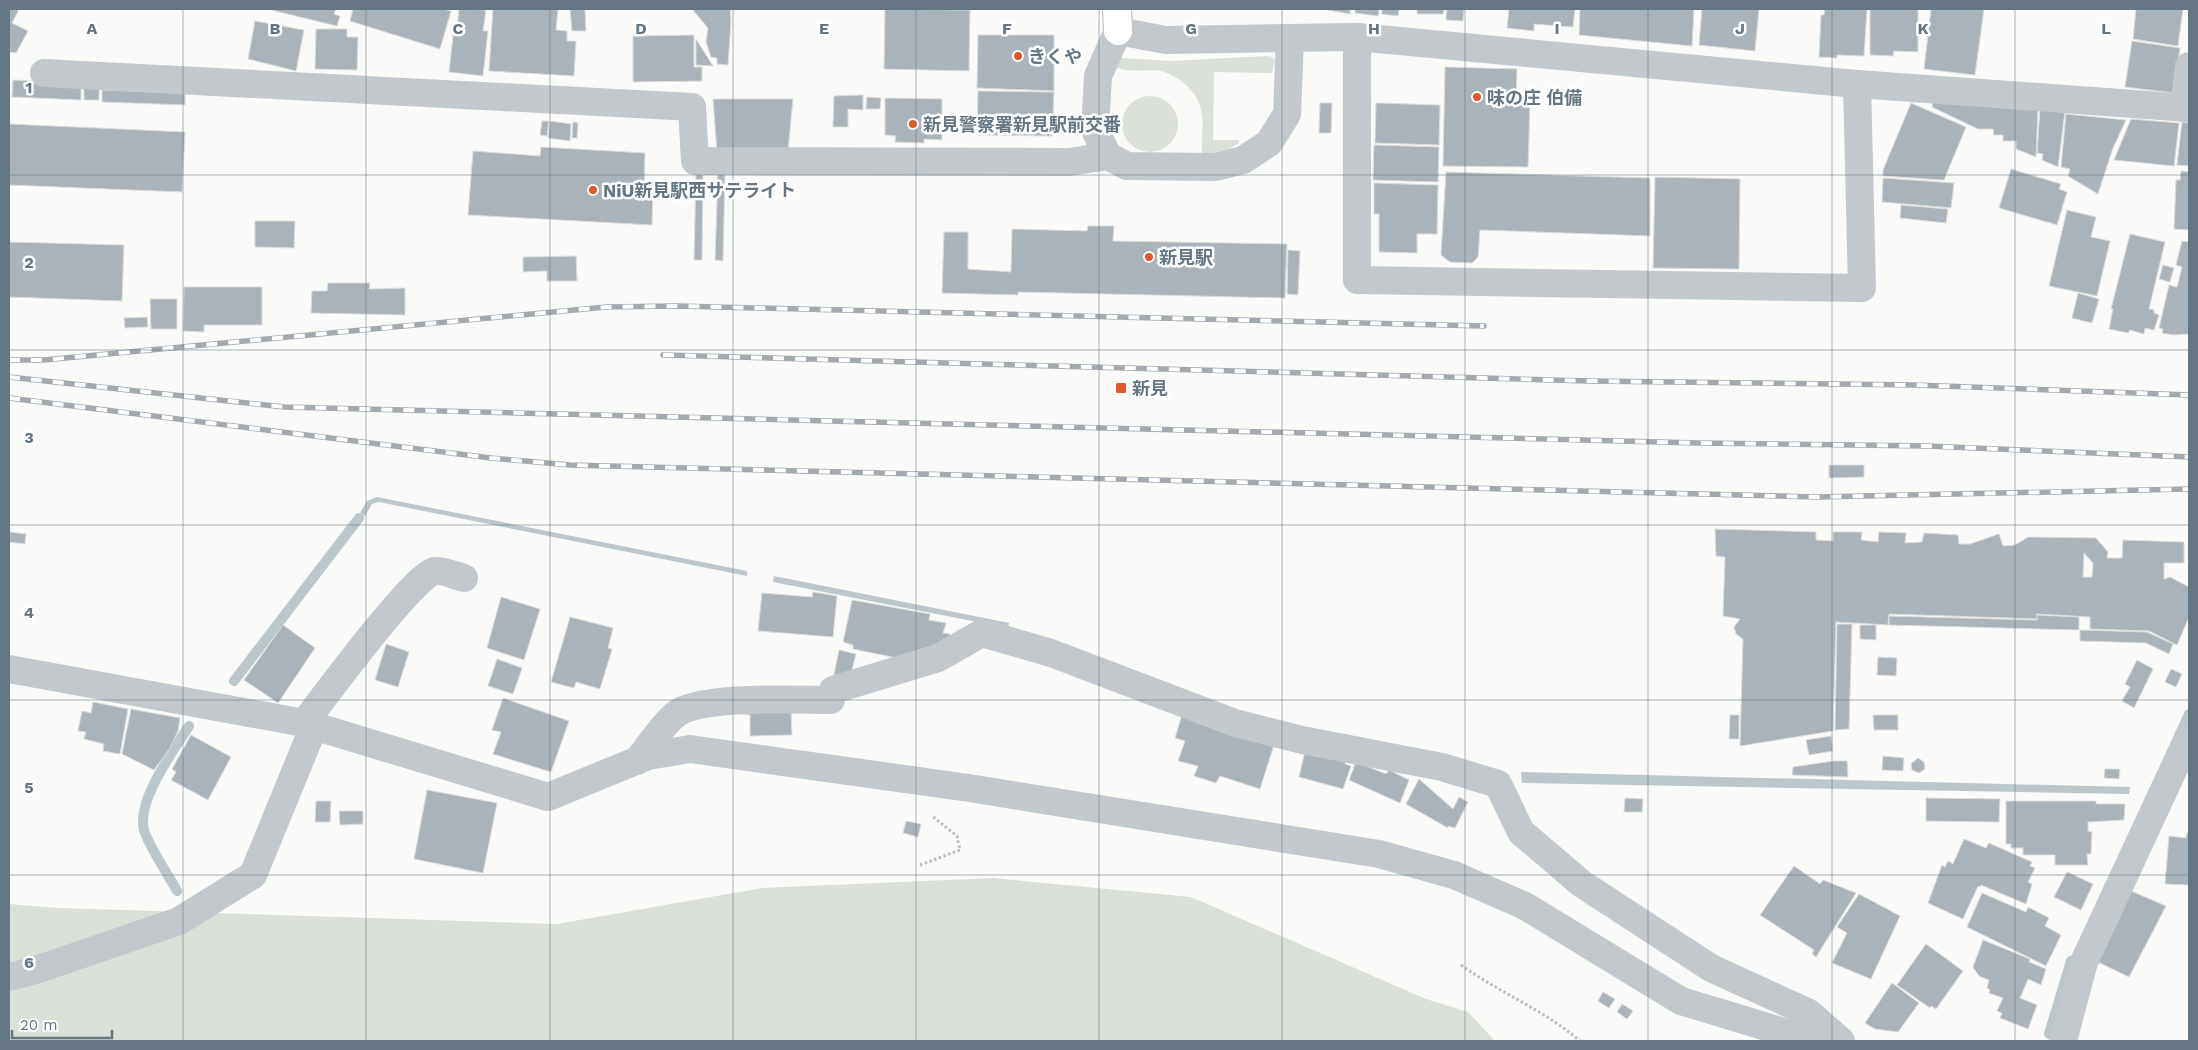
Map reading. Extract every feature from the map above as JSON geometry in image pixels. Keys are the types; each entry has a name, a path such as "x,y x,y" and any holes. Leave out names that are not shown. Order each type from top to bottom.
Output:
{"street":[{"path":"1290,38 1287,114 1269,143 1243,160 1216,166 1127,166 1108,156 1094,130 1098,76 1117,20 1166,40 1290,38 1357,37 1857,84 2187,108 2189,66"},
{"path":"1357,37 1357,280 1862,288 1857,84"},
{"path":"44,73 692,106 695,161 1069,162 1108,156"},
{"path":"9,977 36,970 179,920 253,875 309,725 394,608 426,574 435,570 464,578"},
{"path":"637,761 675,715 688,707 742,700 831,700 833,690 938,658 982,633 1051,653 1235,723 1312,742 1442,767 1498,784 1521,832 1582,884 1711,968 1810,1013 1841,1041"},
{"path":"9,669 309,725 548,797 648,756 690,749 969,788 1379,854 1454,875 1525,906 1681,1001 1813,1041"},
{"path":"2063,1041 2084,962 2189,736"}],"path":[{"path":"920,865 960,850 957,836 925,812"},
{"path":"1461,965 1480,979 1559,1022 1580,1041"}],"shaded area":[{"path":"1272,57 1275,61 1272,73 1214,72 1213,140 1239,140 1239,143 1223,153 1205,155 1202,153 1203,123 1201,112 1198,100 1190,89 1179,79 1160,71 1136,71 1118,68 1115,65 1119,59 1123,58 1171,61"},
{"path":"1150,96 1161,98 1170,104 1176,113 1178,124 1176,135 1170,144 1161,150 1150,152 1139,150 1130,144 1124,135 1122,124 1124,113 1130,104 1139,98"},
{"path":"377,497 747,571 747,576 379,502 372,504 365,516 360,513 367,501"},
{"path":"774,576 1009,623 1008,628 773,582"},
{"path":"1521,772 2130,787 2129,794 1522,783"},
{"path":"993,878 1191,897 1426,999 1468,1012 1495,1041 9,1041 9,904 58,908 557,924 762,888"}],"building":[{"path":"9,9 19,9 12,23 28,31 16,53 9,52"},
{"path":"267,9 336,9 334,14 340,16 337,26"},
{"path":"353,9 443,9 451,11 440,49 350,21"},
{"path":"459,9 486,10 483,31 488,31 483,76 449,72 454,27 457,28"},
{"path":"493,9 558,9 556,30 567,31 567,41 576,41 574,76 489,71"},
{"path":"570,9 585,9 586,31 572,31"},
{"path":"692,9 730,9 728,65 717,64 717,58 711,57 706,42 708,28"},
{"path":"885,9 970,10 969,71 884,69"},
{"path":"1322,9 1350,9 1350,14"},
{"path":"1355,9 1379,9 1378,16 1355,13"},
{"path":"1382,9 1399,9 1398,16 1382,14"},
{"path":"1417,9 1444,9 1443,14 1417,14"},
{"path":"1447,9 1464,9 1463,21 1446,20"},
{"path":"1509,9 1575,9 1573,27 1534,24 1534,31 1507,28"},
{"path":"1580,9 1694,9 1692,46 1579,35"},
{"path":"1702,9 1759,9 1755,51 1699,45"},
{"path":"1825,9 1867,9 1864,56 1837,55 1837,58 1819,57 1821,15 1824,15"},
{"path":"1870,9 1918,9 1918,52 1894,51 1893,56 1870,55"},
{"path":"1931,9 1984,9 1975,75 1924,69"},
{"path":"2136,9 2183,9 2178,46 2133,39"},
{"path":"255,21 304,30 296,71 248,59"},
{"path":"316,29 347,29 347,37 358,37 357,70 315,69"},
{"path":"694,35 694,67 702,67 702,81 633,82 633,36"},
{"path":"978,35 1054,35 1054,91 977,88"},
{"path":"696,39 713,66 696,65"},
{"path":"2132,41 2180,48 2174,93 2125,87"},
{"path":"1445,67 1517,69 1516,102 1530,103 1528,167 1443,166"},
{"path":"13,80 81,83 81,100 12,97"},
{"path":"84,84 99,85 99,100 84,100"},
{"path":"102,90 185,93 185,105 102,102"},
{"path":"978,91 1054,92 1052,136 977,135"},
{"path":"863,95 863,110 848,109 848,127 833,127 834,96"},
{"path":"867,97 881,98 880,109 866,109"},
{"path":"885,98 942,99 942,140 924,139 924,143 895,142 896,136 885,135"},
{"path":"1933,98 2038,108 2036,157 2016,149 2016,141 2003,141 2003,135 1994,135 1993,129 1978,129 1932,107"},
{"path":"713,99 793,99 788,151 717,152"},
{"path":"1320,103 1332,103 1331,133 1319,133"},
{"path":"1376,103 1440,105 1439,145 1375,143"},
{"path":"1911,103 1966,127 1944,180 1883,176 1883,170"},
{"path":"2040,108 2065,111 2058,167 2042,160 2043,154 2037,153"},
{"path":"2066,114 2126,120 2113,148 2098,194 2068,176 2070,169 2061,167"},
{"path":"2131,119 2179,123 2174,166 2114,160"},
{"path":"542,121 549,121 547,136 540,135"},
{"path":"550,121 571,124 570,141 548,138"},
{"path":"573,122 578,123 577,138 572,138"},
{"path":"2182,122 2189,123 2189,166 2177,165"},
{"path":"9,124 185,132 182,192 9,185"},
{"path":"1374,145 1439,147 1438,182 1373,180"},
{"path":"541,147 645,153 644,188 653,188 652,225 468,215 473,151 540,156"},
{"path":"2011,169 2061,184 2059,189 2067,192 2057,225 1999,208"},
{"path":"2181,171 2189,172 2189,230 2174,229 2176,180 2180,180"},
{"path":"1446,172 1650,178 1650,236 1480,230 1478,257 1472,263 1450,262 1441,255"},
{"path":"696,173 703,173 702,260 694,260"},
{"path":"718,173 725,173 723,261 715,260"},
{"path":"1655,177 1740,179 1739,269 1653,268"},
{"path":"1883,178 1954,183 1951,208 1882,202"},
{"path":"1374,183 1438,185 1437,234 1417,234 1417,253 1379,252 1379,214 1374,214"},
{"path":"1901,205 1948,209 1946,223 1900,218"},
{"path":"2067,210 2096,217 2091,237 2110,241 2097,296 2049,286"},
{"path":"255,221 295,221 294,248 255,247"},
{"name":"新見駅","path":"1088,226 1114,226 1113,241 1287,244 1285,298 1018,292 1018,295 942,293 944,232 968,232 968,269 1011,272 1012,229 1087,231"},
{"path":"2130,234 2165,242 2149,309 2154,310 2154,313 2159,315 2154,330 2145,328 2144,334 2130,330 2128,333 2109,329 2113,309 2111,309"},
{"path":"2182,241 2189,242 2189,334 2173,335 2162,333 2163,329 2159,328 2169,285 2177,287 2182,267 2176,265"},
{"path":"9,242 124,245 122,301 9,297"},
{"path":"1288,250 1300,251 1298,295 1287,294"},
{"path":"576,256 577,281 547,281 547,271 523,272 523,257"},
{"path":"2163,265 2174,268 2170,282 2159,279"},
{"path":"328,283 370,283 369,289 405,288 405,315 311,313 312,291 327,291"},
{"path":"184,287 262,287 262,325 204,325 204,332 183,331"},
{"path":"2078,293 2099,299 2092,323 2072,318"},
{"path":"150,299 177,299 177,329 151,329"},
{"path":"147,317 148,327 125,328 124,318"},
{"path":"1829,465 1864,465 1864,477 1829,478"},
{"path":"1715,529 1816,532 1816,540 1833,541 1833,532 1862,532 1861,540 1878,542 1879,532 1906,533 1905,543 1922,542 1924,533 1958,535 1959,544 1970,544 1999,534 2003,546 2015,545 2028,537 2096,538 2108,552 2107,558 2122,558 2123,540 2184,542 2184,563 2164,563 2164,579 2170,577 2189,587 2189,617 2177,645 2149,631 2090,629 2090,617 2037,614 2037,619 1889,614 1888,625 1836,622 1833,731 1740,746 1743,639 1736,634 1734,627 1740,619 1723,616 1725,557 1716,556","holes":["2084,553 2093,563 2092,577 2083,577"]},
{"path":"9,532 26,534 25,544 9,542"},
{"path":"813,592 837,596 833,637 758,631 762,593 812,597"},
{"path":"501,597 540,609 524,660 487,648"},
{"path":"852,600 930,614 929,620 946,623 943,633 950,634 948,645 897,658 853,649 853,645 843,642"},
{"path":"2037,615 2079,617 2079,630 1889,625 1889,616 2037,620"},
{"path":"570,617 613,628 608,648 612,649 600,689 576,682 574,688 551,682"},
{"path":"1837,624 1852,624 1849,729 1835,730"},
{"path":"283,625 315,648 278,703 244,680"},
{"path":"1860,625 1876,625 1876,640 1860,639"},
{"path":"2080,630 2147,632 2173,644 2169,654 2146,643 2080,641"},
{"path":"386,644 409,652 398,687 375,680"},
{"path":"839,650 856,654 849,681 833,680"},
{"path":"1878,657 1897,658 1896,676 1877,675"},
{"path":"497,659 522,668 513,694 488,686"},
{"path":"2137,660 2153,669 2134,708 2122,701 2130,687 2125,684"},
{"path":"2171,669 2182,674 2176,687 2165,682"},
{"path":"503,698 569,721 551,772 493,754 501,732 492,730"},
{"path":"93,702 128,709 120,754 103,751 104,744 84,739 86,732 78,731 82,711 91,713"},
{"path":"791,708 792,735 750,736 750,715 741,714"},
{"path":"131,709 180,718 178,731 170,748 154,770 122,754"},
{"path":"1182,715 1274,745 1260,789 1220,776 1216,783 1194,776 1198,766 1178,761 1185,741 1175,738"},
{"path":"1730,715 1739,715 1739,739 1729,739"},
{"path":"1873,715 1898,715 1898,730 1874,730"},
{"path":"191,735 231,757 208,800 171,780 176,772 172,769"},
{"path":"1831,736 1833,751 1809,755 1806,740"},
{"path":"1305,751 1346,760 1345,764 1351,766 1343,789 1299,777"},
{"path":"1883,756 1904,758 1903,771 1882,770"},
{"path":"1918,758 1924,762 1925,769 1919,773 1912,770 1911,764"},
{"path":"1833,761 1847,761 1848,777 1792,775 1793,767"},
{"path":"1356,762 1386,774 1389,770 1409,780 1400,803 1349,780"},
{"path":"2105,769 2120,769 2119,779 2104,778"},
{"path":"1419,779 1453,809 1459,797 1468,802 1455,828 1448,826 1448,828 1406,804"},
{"path":"427,790 497,803 483,873 414,859"},
{"path":"1625,798 1643,799 1642,812 1624,812"},
{"path":"1926,798 2000,799 1999,822 1926,821"},
{"path":"316,801 331,801 330,822 315,822"},
{"path":"2006,801 2096,801 2096,804 2125,804 2124,820 2088,822 2088,831 2092,832 2091,854 2087,854 2088,865 2055,865 2055,855 2023,855 2023,848 2011,848 2011,844 2006,844"},
{"path":"339,811 363,811 363,824 340,825"},
{"path":"906,821 921,824 918,837 903,833"},
{"path":"2187,833 2189,833 2189,885 2165,884 2169,836 2186,838"},
{"path":"1964,839 1986,848 1989,843 2032,862 2030,866 2035,868 2028,882 2032,884 2026,904 1981,885 1980,887 1978,886 1963,919 1928,903 1942,865 1945,867 1948,861 1953,864"},
{"path":"1794,866 1820,884 1823,880 1856,893 1816,957 1812,954 1814,950 1760,915"},
{"path":"2067,872 2093,884 2081,910 2054,897"},
{"path":"2131,891 2166,906 2129,977 2098,962"},
{"path":"1982,893 2026,912 2028,907 2049,918 2045,926 2061,935 2046,966 1967,927"},
{"path":"1859,894 1900,916 1871,979 1832,963 1847,933 1837,927"},
{"path":"1983,940 2030,959 2029,962 2046,969 2041,985 2028,979 2020,998 2037,1005 2028,1029 2000,1018 2002,1013 1997,1011 2003,998 1989,993 1990,990 1987,988 1989,980 1979,976 1973,967"},
{"path":"1926,944 1963,971 1936,1009 1931,1006 1930,1008 1897,985"},
{"path":"1892,983 1919,1003 1898,1032 1875,1029 1865,1023"},
{"path":"1603,992 1615,999 1609,1008 1598,1001"},
{"path":"1622,1004 1633,1011 1627,1019 1617,1012"}],"waterway":[{"path":"234,681 359,518"},
{"path":"2180,734 2189,714"},
{"path":"177,891 146,836 143,818 146,805 158,776 189,726"},
{"path":"2049,1034 2071,961"}],"railway":[{"path":"9,360 44,360 606,307 677,306 1484,326"},
{"path":"663,355 1589,381 1914,385 2189,395"},
{"path":"9,377 284,407 1698,443 1927,446 2189,457"},
{"path":"9,398 491,458 570,465 1817,497 2189,489"}],"place":[{"name":"きくや","path":"1018,56"},
{"name":"味の庄 伯備","path":"1477,97"},
{"name":"新見警察署新見駅前交番","path":"913,124"},
{"name":"NiU新見駅西サテライト","path":"593,190"},
{"name":"新見駅","path":"1149,257"},
{"name":"新見","path":"1121,388"}]}
